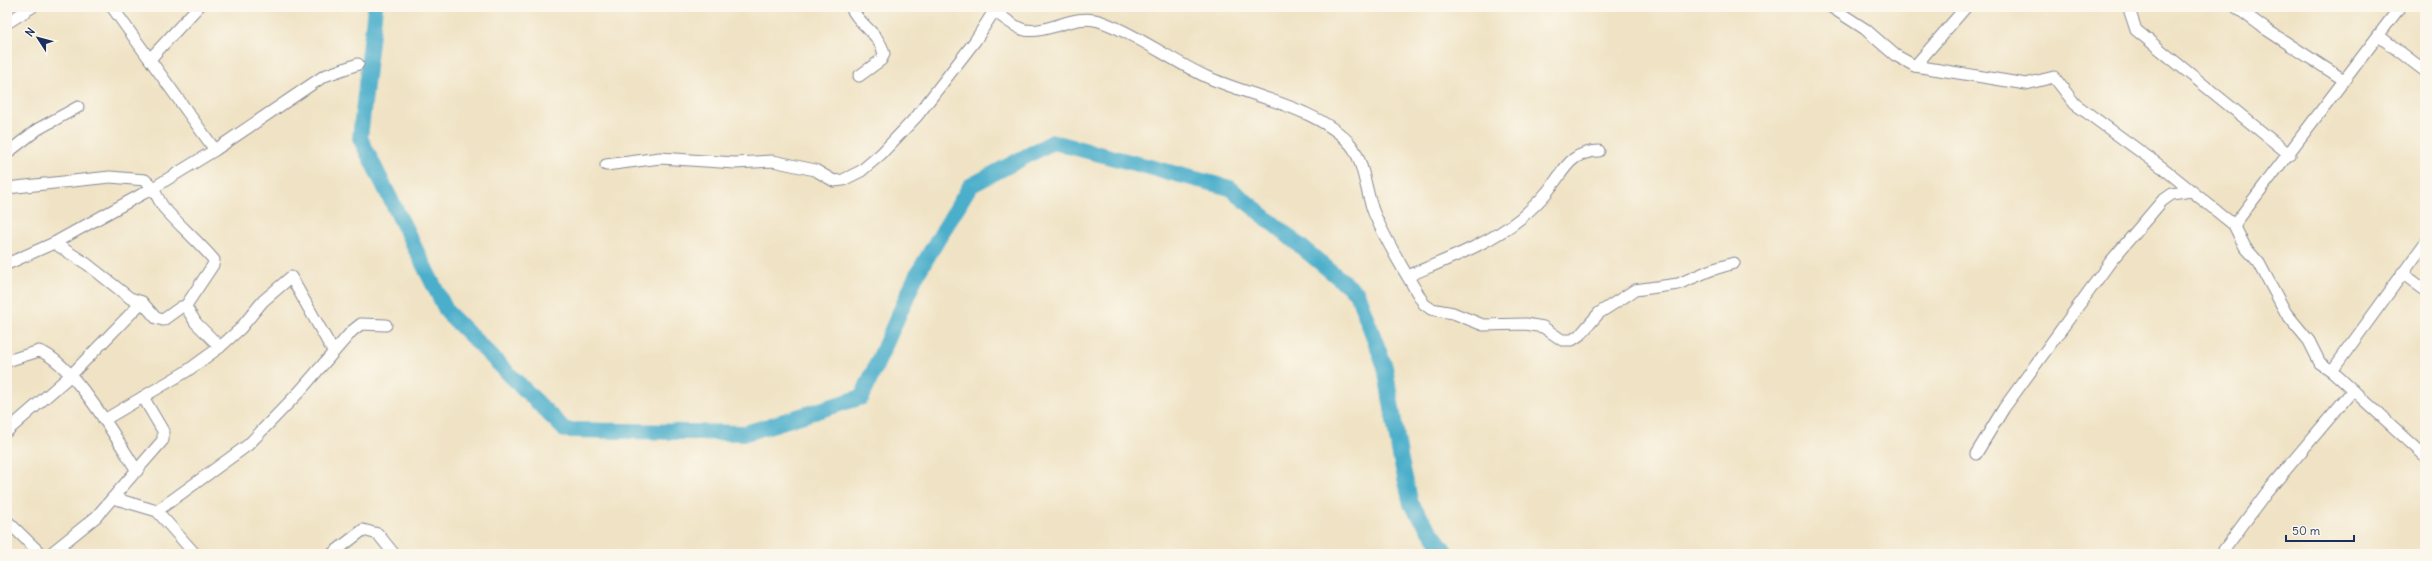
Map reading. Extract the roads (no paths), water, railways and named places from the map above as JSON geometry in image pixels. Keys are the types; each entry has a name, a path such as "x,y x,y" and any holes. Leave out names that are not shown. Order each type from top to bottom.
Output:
{"street":[{"path":"7,23 32,7"},
{"path":"112,7 215,150"},
{"path":"150,58 198,7"},
{"path":"851,7 861,24 880,40 884,54 881,60 859,76"},
{"path":"1831,7 1865,29 1895,55 1915,66 2026,84 2054,76 2075,104 2234,225 2245,247 2259,263 2286,313 2309,341 2320,363 2332,371 2425,456"},
{"path":"1915,66 1966,7"},
{"path":"2132,7 2130,12 2136,30 2290,155"},
{"path":"2236,7 2267,30 2344,80"},
{"path":"2234,225 2290,155 2344,80 2400,7"},
{"path":"606,165 660,158 734,163 773,161 810,168 834,181 843,180 861,171 876,158 917,116 975,41 993,9 1026,30 1046,30 1077,20 1099,21 1207,77 1286,105 1336,131 1352,146 1379,224 1428,308 1453,313 1483,325 1519,322 1539,326 1567,341 1577,338 1599,314 1635,290 1683,282 1711,270 1734,263"},
{"path":"2379,36 2425,70"},
{"path":"7,264 54,243 153,188 215,150 324,76 358,64"},
{"path":"7,152 38,129 78,106"},
{"path":"1408,276 1451,260 1520,218 1547,192 1573,158 1586,151 1599,151"},
{"path":"7,188 110,178 140,178 149,183 164,207 198,241 214,261 213,265 185,307 160,320 142,302 130,298 87,264 54,243"},
{"path":"1976,454 2004,408 2111,262 2162,201 2172,194 2191,191"},
{"path":"2332,371 2425,243"},
{"path":"2402,273 2425,290"},
{"path":"104,420 143,397 220,347 240,329 263,301 291,277 333,351"},
{"path":"7,431 71,375 142,302"},
{"path":"185,307 196,323 220,347"},
{"path":"157,511 248,445 300,391 333,351 361,324 386,325"},
{"path":"7,361 41,351 71,375 104,420 137,471"},
{"path":"2221,554 2267,492 2352,390"},
{"path":"50,554 89,523 137,471 164,437 159,423 143,397"},
{"path":"113,498 157,511 170,523 195,554"},
{"path":"7,521 41,554"},
{"path":"332,554 363,530 378,534 394,554"}],"waterway":[{"path":"375,7 360,138 447,312 565,430 746,433 862,397 916,276 970,186 1053,142 1230,188 1357,293 1385,367 1400,456 1411,504 1447,554"}]}
